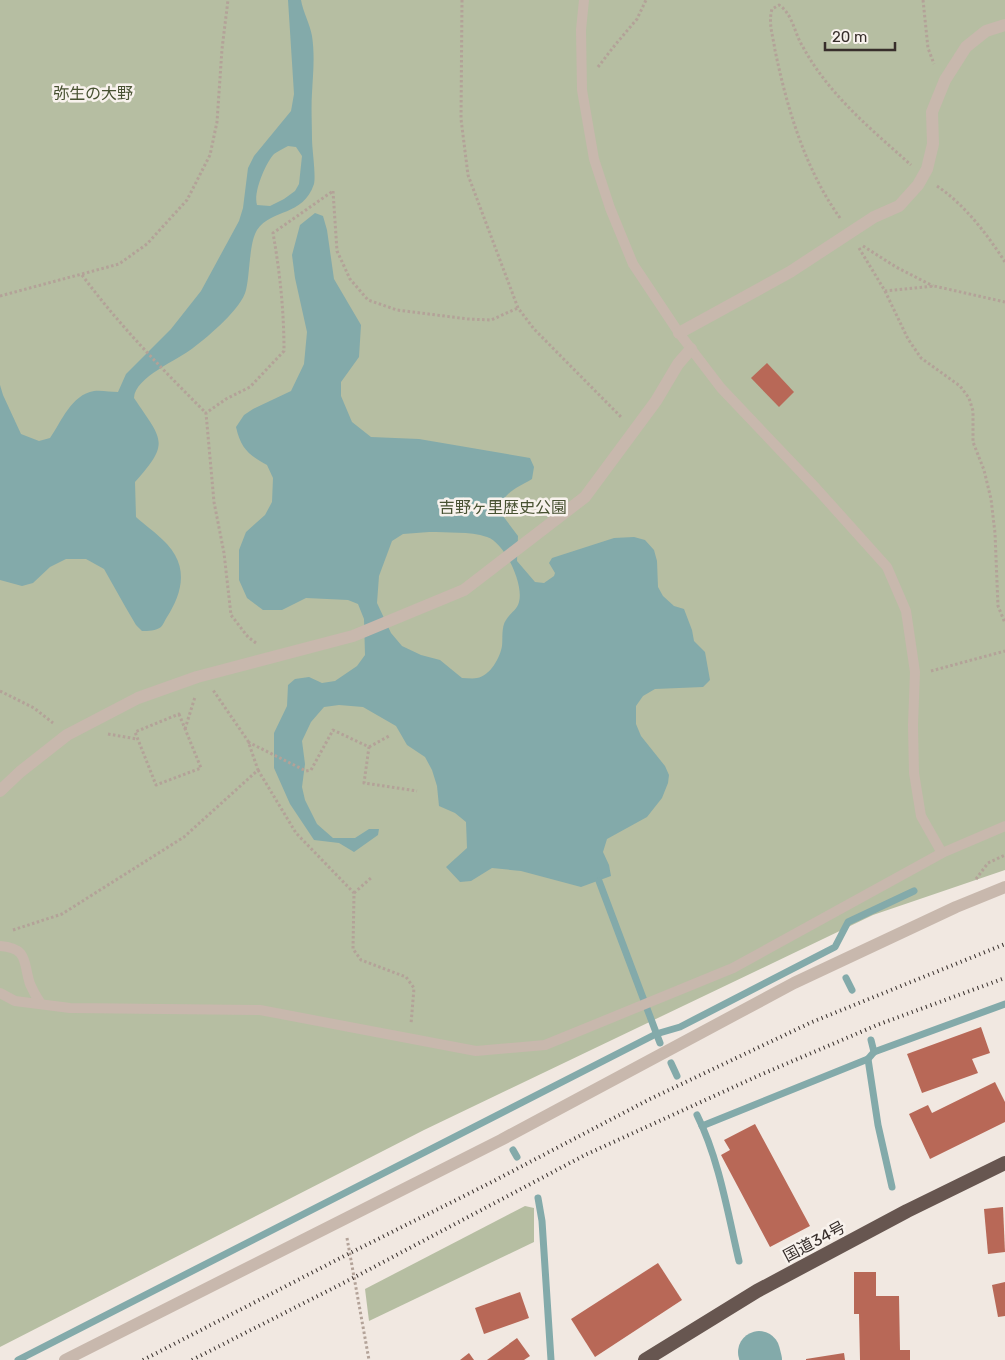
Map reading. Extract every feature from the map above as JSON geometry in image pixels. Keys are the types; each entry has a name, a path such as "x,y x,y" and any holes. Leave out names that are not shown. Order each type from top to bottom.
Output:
{"highway":[{"name":"国道34号","path":"645,1360 757,1290 907,1211 1005,1163"}],"street":[{"path":"679,333 790,272 874,217 899,206 918,185 928,169 933,144 932,112 945,80 966,47 986,31 1005,25"},
{"path":"0,791 20,772 67,734 138,698 202,676 353,636 464,590 585,497 656,401 678,364 691,349"},
{"path":"65,1360 501,1140 794,983 956,906 1005,887"}],"lane":[{"path":"584,0 581,30 582,90 594,159 610,208 633,264 679,333 721,388 816,488 887,567 906,611 915,675 914,772 921,816 942,852"},
{"path":"0,993 15,1001 70,1008 260,1010 476,1051 545,1045 732,968 942,852 1005,826"},
{"path":"0,946 12,947 24,957 29,982 41,1004"}],"path":[{"path":"0,296 119,264 147,244 187,200 210,155 216,122 228,0"},
{"path":"462,0 461,119 468,175 518,308 534,329 634,430"},
{"path":"582,90 614,44 637,19 646,0"},
{"path":"923,0 928,48 937,71 945,80"},
{"path":"850,232 827,200 798,135 779,69 769,19 772,9 778,5 787,10 801,45 819,75 850,111 923,176 948,193 984,232 1005,262"},
{"path":"206,413 226,399 250,387 284,351 284,314 281,280 273,233 333,190 338,251 350,279 368,300 397,310 468,319 491,320 518,308"},
{"path":"1005,302 934,286 896,267 856,243 885,291 908,339 921,358 960,386 968,398 973,412 974,442 984,470 991,499 995,533 998,606 1005,622"},
{"path":"82,275 103,304 136,341 206,413 214,502 224,553 231,615 248,637 275,656"},
{"path":"885,291 934,286"},
{"path":"915,675 1005,651"},
{"path":"185,729 179,714 135,732 156,785 200,768 185,729 202,676"},
{"path":"202,676 248,742 258,770 296,833 354,893 353,949 361,960 406,977 414,988 410,1038"},
{"path":"0,691 34,708 67,734"},
{"path":"248,742 306,771 311,770 333,730 369,747"},
{"path":"369,747 389,736"},
{"path":"369,747 364,783 417,791"},
{"path":"9,931 62,914 184,837 258,770"},
{"path":"354,893 372,877"},
{"path":"343,1220 369,1360"}],"green space":[{"name":"吉野ヶ里歴史公園","path":"0,0 1005,0 1005,870 873,915 424,1130 0,1347"},
{"path":"525,1206 534,1208 534,1242 369,1321 365,1289"}],"water":[{"path":"288,0 301,0 313,43 312,143 314,184 303,202 271,218 257,230 252,243 246,290 232,313 193,348 149,376 136,390 134,398 151,423 158,441 158,449 154,458 135,482 136,517 157,534 172,550 179,563 181,579 178,595 161,627 142,631 136,625 104,569 86,559 66,559 50,567 33,583 22,586 0,580 0,385 21,434 39,441 50,438 73,403 86,393 94,391 118,392 126,374 171,329 201,291 239,221 243,208 248,168 254,156 291,111 294,94","holes":["288,146 296,147 302,156 299,184 295,191 270,206 257,205 258,186 274,154"]},
{"path":"315,213 323,216 327,230 334,279 361,325 359,357 341,382 341,396 352,422 371,437 419,439 530,458 534,467 532,479 516,488 503,500 500,512 518,536 517,561 535,582 544,583 554,576 555,573 549,563 552,558 614,538 634,537 645,540 654,550 657,561 658,587 663,596 674,606 684,609 694,641 705,652 710,680 703,687 655,689 643,696 636,706 636,724 641,736 665,766 669,775 668,783 662,798 647,817 607,839 603,852 609,865 611,876 581,887 521,871 492,868 471,881 460,882 446,867 467,848 466,822 455,813 439,806 437,786 425,757 407,745 396,726 363,707 339,705 324,707 311,722 302,741 305,764 302,787 305,800 317,824 333,838 355,838 369,829 379,829 378,835 354,852 339,843 314,840 290,804 274,768 274,733 287,706 288,685 295,679 309,677 322,683 335,681 357,666 365,655 364,619 358,604 348,600 306,598 282,610 263,610 247,598 239,580 239,550 246,532 265,515 272,502 273,478 267,465 255,458 243,446 236,427 244,415 253,409 291,391 304,364 307,332 292,255 300,225","holes":["429,532 473,534 487,537 500,547 516,575 519,585 519,602 504,623 499,656 494,666 482,677 462,678 440,660 421,655 402,646 391,633 377,603 379,576 392,541 403,534"]}],"building":[{"path":"767,363 794,392 779,407 751,378"},
{"path":"981,1027 990,1053 972,1059 978,1073 922,1093 907,1054"},
{"path":"995,1082 1005,1102 1005,1122 930,1159 909,1114 928,1105 932,1113"},
{"path":"755,1124 810,1226 770,1247 721,1155 730,1150 724,1140"},
{"path":"1003,1207 1005,1252 988,1254 984,1209"},
{"path":"658,1263 682,1300 595,1357 571,1319"},
{"path":"854,1272 876,1272 876,1296 899,1296 900,1350 910,1350 910,1360 860,1360 859,1314 854,1314"},
{"path":"1005,1282 1005,1316 998,1317 992,1285"},
{"path":"520,1292 529,1318 484,1334 475,1308"},
{"path":"517,1338 530,1356 524,1360 487,1360"},
{"path":"469,1353 474,1360 460,1360"},
{"path":"844,1353 845,1360 806,1360 806,1359"}],"waterway":[{"path":"599,881 660,1043"},
{"path":"18,1360 656,1034 680,1027 835,947 848,922 914,891"},
{"path":"846,978 852,990"},
{"path":"874,1052 1005,1004"},
{"path":"871,1040 874,1052 868,1059 878,1125 892,1187"},
{"path":"702,1126 868,1059"},
{"path":"671,1063 677,1076"},
{"path":"697,1115 717,1168 739,1261"},
{"path":"513,1150 517,1157"},
{"path":"538,1198 542,1221 551,1360"},
{"path":"759,1352 761,1360"}],"railway":[{"path":"143,1360 650,1099 812,1022 1005,944"},
{"path":"192,1360 355,1277 585,1155 760,1075 877,1025 1005,978"}],"park label":[{"name":"弥生の大野","path":"93,93"}]}
